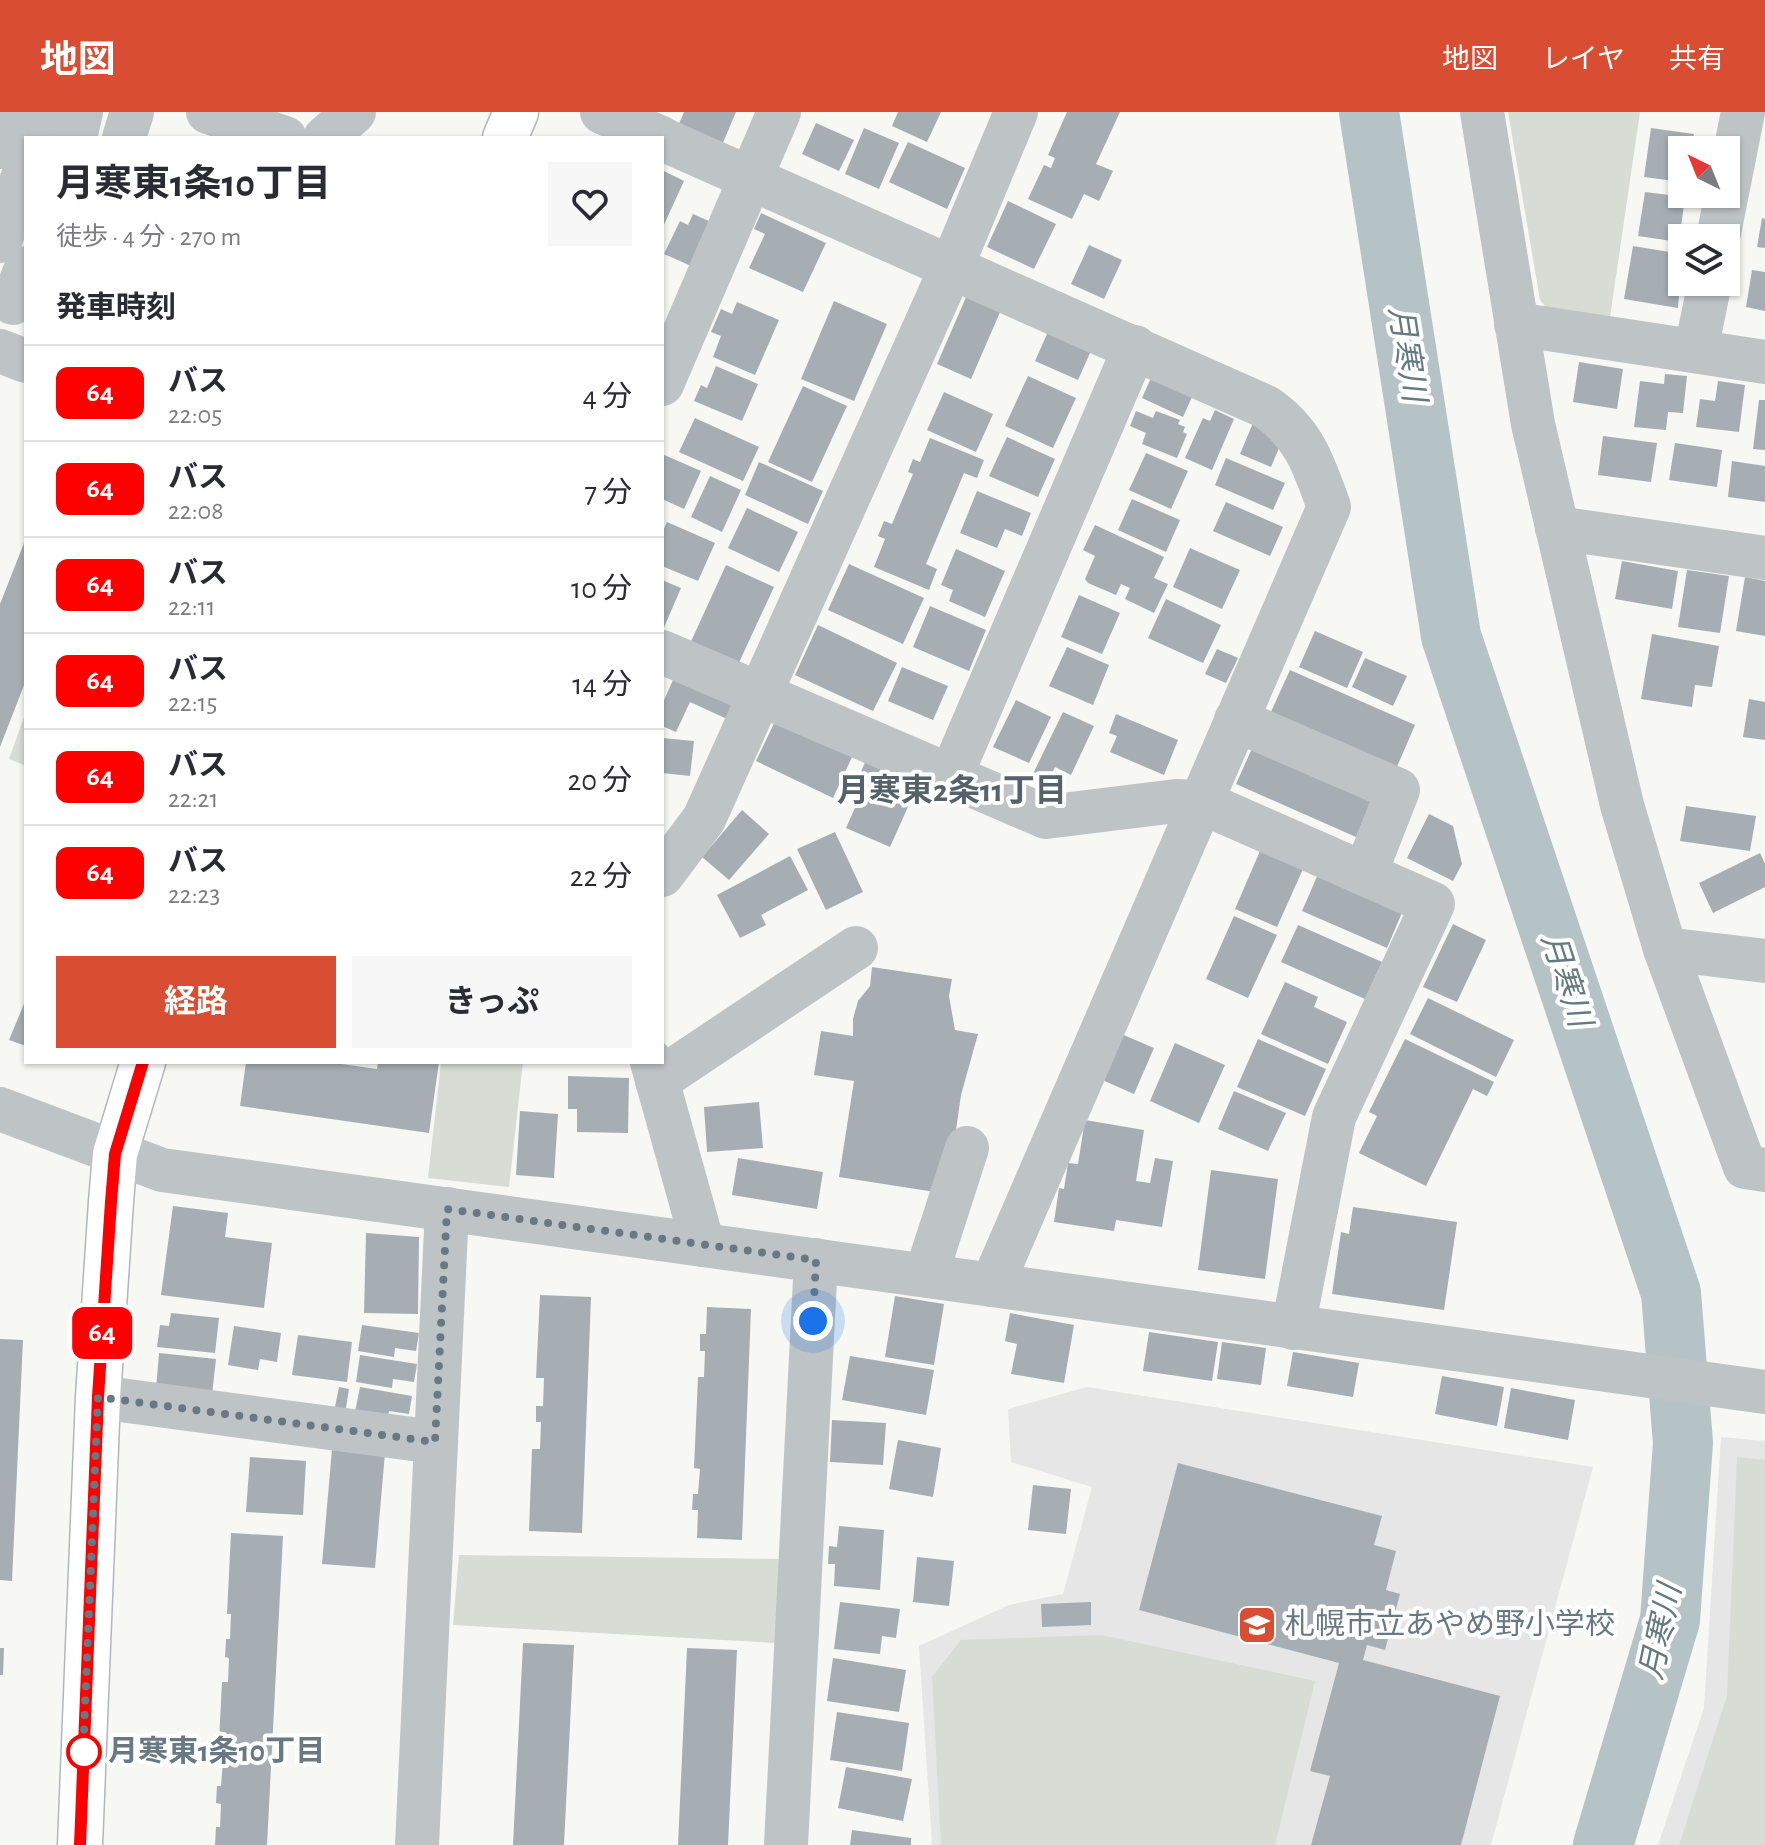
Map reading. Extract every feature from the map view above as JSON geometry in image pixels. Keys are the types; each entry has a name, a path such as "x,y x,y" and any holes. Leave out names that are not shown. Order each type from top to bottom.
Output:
{"main road":[{"path":"506,136 516,112"},
{"path":"80,1845 98,1397 115,1154 142,1064"}],"street":[{"path":"75,136 81,112"},
{"path":"125,136 132,112"},
{"path":"208,112 279,136"},
{"path":"325,136 334,112"},
{"path":"326,136 354,112"},
{"path":"354,136 363,112"},
{"path":"602,112 656,136"},
{"path":"664,379 779,112"},
{"path":"664,872 704,819 952,266 1016,112"},
{"path":"1482,112 1533,424 1622,805 1665,949 1745,1167 1765,1170"},
{"path":"1721,224 1743,112"},
{"path":"664,139 1266,407 1290,423 1312,461 1329,507 992,1285"},
{"path":"0,241 24,174"},
{"path":"1696,350 1707,296"},
{"path":"1516,324 1765,362"},
{"path":"950,778 1135,347"},
{"path":"0,351 24,360"},
{"path":"1557,528 1765,558"},
{"path":"664,653 1046,817 1176,801 1201,802 1433,904 1334,1117 1293,1328"},
{"path":"1236,720 1398,790 1365,874"},
{"path":"703,1245 655,1071 856,948"},
{"path":"1665,949 1765,961"},
{"path":"0,1109 162,1170 1751,1390"},
{"path":"926,1275 967,1148"},
{"path":"417,1845 447,1209"},
{"path":"786,1845 816,1260"},
{"path":"98,1397 435,1442"}],"shaded area":[{"path":"1508,112 1640,112 1610,317 1549,311 1540,300"},
{"path":"24,718 24,765 9,759"},
{"path":"441,1064 523,1064 509,1187 428,1178"},
{"name":"札幌市立あやめ野小学校","path":"1087,1387 1593,1467 1491,1845 932,1845 919,1646 1009,1605 1063,1594 1092,1487 1011,1462 1008,1409"},
{"path":"1721,1437 1765,1441 1765,1845 1658,1845 1704,1708"},
{"path":"1737,1457 1765,1460 1765,1845 1679,1845 1727,1696"},
{"path":"459,1555 783,1559 776,1643 453,1625"},
{"path":"1101,1635 1315,1681 1275,1845 941,1845 932,1677 961,1640"}],"building":[{"path":"684,112 736,112 722,145 678,126"},
{"path":"898,112 941,112 927,142 892,126"},
{"path":"1067,112 1120,112 1096,164 1113,171 1099,201 1084,194 1072,219 1028,199 1044,165 1051,168 1055,158 1048,155"},
{"path":"816,123 854,140 839,171 802,154"},
{"path":"864,128 899,143 879,189 845,174"},
{"path":"1651,128 1694,134 1668,136 1668,180 1644,177"},
{"path":"908,142 965,168 947,209 889,182"},
{"path":"664,171 684,181 664,225"},
{"path":"1645,192 1668,195 1668,208 1684,208 1681,224 1668,224 1668,240 1638,236"},
{"path":"1008,201 1056,224 1034,269 987,247"},
{"path":"761,213 826,243 803,292 749,268 765,234 754,229"},
{"path":"693,214 718,225 698,269 664,254 680,221 688,225"},
{"path":"1762,218 1765,219 1765,248 1757,247"},
{"path":"1089,245 1122,260 1104,299 1071,284"},
{"path":"1633,246 1668,252 1668,296 1679,296 1678,308 1624,299"},
{"path":"1752,270 1765,272 1765,311 1746,307"},
{"path":"967,295 1001,310 971,379 937,364"},
{"path":"834,301 887,324 854,401 801,379"},
{"path":"737,302 779,320 755,375 713,357 721,336 711,332 721,309 732,314"},
{"path":"1051,325 1094,344 1078,380 1035,361"},
{"path":"1579,362 1623,369 1617,409 1573,402"},
{"path":"716,366 758,384 742,421 694,401 701,385 707,388"},
{"path":"1156,367 1197,386 1183,417 1142,398"},
{"path":"1665,374 1687,376 1683,413 1668,412 1666,430 1634,427 1640,381 1664,384"},
{"path":"1028,376 1076,398 1053,448 1005,426"},
{"path":"1718,381 1745,385 1739,432 1696,427 1700,399 1715,401"},
{"path":"803,386 847,406 812,482 768,462"},
{"path":"944,392 993,414 976,452 927,430"},
{"path":"1759,400 1765,400 1765,450 1753,449"},
{"path":"1215,410 1234,419 1212,470 1185,458 1203,418 1210,421"},
{"path":"1136,411 1153,418 1156,411 1180,420 1178,424 1185,427 1183,432 1187,434 1177,458 1142,444 1146,433 1130,426"},
{"path":"695,418 759,447 743,481 679,452"},
{"path":"1253,423 1284,436 1271,467 1240,454"},
{"path":"1603,436 1657,443 1651,482 1598,475"},
{"path":"1007,437 1055,459 1038,497 989,476"},
{"path":"930,438 984,460 977,478 964,473 926,564 937,569 929,590 874,567 885,539 878,536 884,521 892,524 913,474 908,472 913,459 920,462"},
{"path":"1675,443 1722,450 1717,487 1669,480"},
{"path":"1146,453 1188,471 1171,509 1129,490"},
{"path":"664,455 701,471 684,509 664,500"},
{"path":"1226,458 1285,483 1273,510 1215,485"},
{"path":"1732,461 1765,466 1765,502 1728,497"},
{"path":"759,462 823,491 808,524 745,495"},
{"path":"710,476 741,490 722,532 691,517"},
{"path":"977,491 1031,513 1022,536 1005,529 997,548 960,533"},
{"path":"1132,499 1180,520 1166,552 1118,530"},
{"path":"1226,502 1283,527 1270,556 1213,531"},
{"path":"747,508 798,532 779,572 728,548"},
{"path":"667,522 715,543 698,581 664,567 664,529"},
{"path":"1095,525 1164,557 1154,578 1168,584 1154,613 1125,599 1130,588 1121,584 1116,595 1085,579 1095,556 1083,550"},
{"path":"24,543 24,685 0,747 0,604"},
{"path":"1190,548 1240,570 1222,609 1173,587"},
{"path":"956,549 1005,571 985,617 949,601 953,590 941,585"},
{"path":"1622,561 1678,571 1672,609 1615,599"},
{"path":"849,564 924,598 903,644 828,610"},
{"path":"726,565 774,587 736,669 688,648"},
{"path":"1687,570 1729,576 1720,633 1678,627"},
{"path":"1745,577 1765,581 1765,636 1736,631"},
{"path":"664,581 681,588 664,627"},
{"path":"1079,595 1120,613 1102,654 1061,637"},
{"path":"1166,599 1221,625 1203,663 1148,638"},
{"path":"930,606 986,630 969,671 913,647"},
{"path":"818,625 897,663 873,711 795,675"},
{"path":"1315,631 1363,652 1347,688 1299,667"},
{"path":"1652,634 1719,646 1712,687 1695,685 1692,707 1641,699"},
{"path":"1067,647 1109,665 1093,705 1049,686"},
{"path":"1217,649 1238,658 1226,683 1205,674"},
{"path":"1365,658 1407,676 1393,706 1352,687"},
{"path":"902,667 948,686 933,720 888,701"},
{"path":"1290,670 1415,725 1396,769 1270,714"},
{"path":"676,673 736,701 727,719 690,702 676,732 664,727 664,700"},
{"path":"1749,699 1765,702 1765,740 1743,737"},
{"path":"1016,700 1051,717 1029,763 993,747"},
{"path":"1063,712 1094,726 1071,775 1055,767 1046,787 1030,780"},
{"path":"1116,714 1178,740 1164,775 1110,752 1117,736 1109,733"},
{"path":"776,719 853,755 833,798 756,761"},
{"path":"664,738 694,741 690,776 664,773"},
{"path":"1254,744 1374,795 1356,837 1236,784"},
{"path":"866,760 886,768 883,775 916,789 890,847 846,828 862,792 854,788"},
{"path":"1686,806 1756,816 1750,851 1680,841"},
{"path":"742,810 769,834 729,880 702,857"},
{"path":"1429,814 1453,826 1462,864 1453,881 1407,858"},
{"path":"835,832 863,892 826,910 797,849"},
{"path":"1260,851 1303,869 1277,927 1235,909"},
{"path":"1760,853 1765,864 1765,887 1713,913 1699,883"},
{"path":"790,856 808,890 761,915 766,925 740,938 717,895"},
{"path":"1319,872 1404,908 1387,948 1302,911"},
{"path":"1234,916 1277,935 1248,998 1206,979"},
{"path":"1453,924 1486,940 1457,1002 1423,987"},
{"path":"1298,925 1382,962 1365,999 1281,962"},
{"path":"872,967 952,979 949,996 955,1030 978,1034 961,1095 949,1179 935,1192 839,1177 854,1081 814,1075 821,1031 853,1036 853,1019 858,1001 870,986"},
{"path":"1285,982 1318,997 1314,1007 1347,1022 1328,1064 1261,1034"},
{"path":"1428,998 1514,1040 1496,1077 1410,1034"},
{"path":"24,1004 24,1045 9,1040"},
{"path":"1119,1033 1154,1048 1134,1094 1100,1079"},
{"path":"1258,1039 1326,1069 1305,1116 1237,1087"},
{"path":"1405,1039 1494,1082 1487,1096 1473,1089 1426,1186 1359,1153 1377,1116 1369,1112"},
{"path":"1175,1043 1225,1065 1199,1123 1150,1101"},
{"path":"246,1064 341,1064 377,1069 378,1064 439,1064 429,1133 240,1106"},
{"path":"568,1076 629,1078 628,1133 577,1132 577,1109 568,1109"},
{"path":"1234,1091 1286,1113 1268,1151 1218,1129"},
{"path":"759,1102 763,1148 707,1152 704,1107"},
{"path":"520,1111 558,1114 554,1178 516,1175"},
{"path":"1085,1120 1144,1130 1136,1181 1150,1183 1155,1158 1173,1161 1162,1227 1116,1220 1114,1231 1054,1222 1059,1188 1064,1189 1068,1163 1078,1164"},
{"path":"738,1158 823,1172 817,1209 732,1195"},
{"path":"1211,1170 1278,1179 1265,1279 1198,1270"},
{"path":"173,1206 228,1213 225,1237 272,1243 264,1308 161,1295"},
{"path":"1353,1207 1457,1222 1444,1310 1332,1294 1341,1232 1349,1234"},
{"path":"366,1233 419,1237 418,1314 364,1313"},
{"path":"540,1295 591,1297 582,1533 529,1531 532,1449 540,1449 541,1422 536,1422 536,1406 543,1406 544,1378 536,1378"},
{"path":"895,1296 944,1304 934,1365 885,1357"},
{"path":"707,1307 751,1309 742,1540 697,1538 698,1510 692,1510 693,1494 698,1494 700,1469 694,1468 698,1377 704,1377 705,1351 700,1351 700,1334 706,1334"},
{"path":"171,1313 219,1318 215,1353 157,1347 160,1325 169,1326"},
{"path":"1010,1313 1074,1325 1064,1383 1011,1374 1017,1344 1005,1341"},
{"path":"362,1325 419,1333 416,1351 395,1348 394,1357 358,1351"},
{"path":"234,1326 281,1333 277,1362 260,1359 258,1370 228,1365"},
{"path":"1149,1332 1218,1342 1212,1381 1143,1371"},
{"path":"298,1335 352,1342 347,1382 292,1375"},
{"path":"0,1339 23,1340 12,1581 0,1580"},
{"path":"1222,1342 1266,1348 1261,1385 1217,1379"},
{"path":"1293,1352 1359,1363 1353,1397 1287,1386"},
{"path":"159,1353 216,1359 212,1395 156,1389"},
{"path":"360,1355 417,1364 414,1382 393,1379 392,1388 356,1382"},
{"path":"850,1356 934,1370 926,1415 842,1400"},
{"path":"1442,1376 1504,1387 1497,1426 1435,1414"},
{"path":"339,1387 349,1389 345,1414 334,1412"},
{"path":"360,1387 412,1396 409,1414 389,1411 387,1423 354,1417"},
{"path":"1511,1388 1575,1400 1568,1440 1504,1428"},
{"path":"832,1420 886,1423 883,1465 830,1462"},
{"path":"898,1440 941,1448 933,1497 889,1489"},
{"path":"332,1449 385,1453 375,1568 322,1564"},
{"path":"250,1457 306,1461 303,1515 246,1512"},
{"path":"1178,1463 1382,1516 1374,1545 1396,1551 1386,1590 1400,1594 1385,1650 1367,1645 1363,1660 1500,1696 1461,1845 1311,1845 1330,1776 1310,1771 1339,1663 1139,1610"},
{"path":"1033,1485 1071,1489 1066,1534 1028,1530"},
{"path":"839,1526 884,1530 880,1590 834,1586 835,1564 828,1564 829,1546 837,1547"},
{"path":"231,1533 283,1536 267,1845 215,1845 221,1804 216,1803 217,1786 221,1786 223,1760 218,1760 222,1682 228,1682 229,1658 225,1657 226,1639 230,1639 231,1614 227,1614"},
{"path":"917,1557 954,1561 949,1606 913,1602"},
{"path":"840,1602 900,1609 896,1638 882,1636 880,1654 834,1649"},
{"path":"1091,1602 1091,1625 1042,1627 1041,1604"},
{"path":"523,1643 574,1645 564,1845 513,1845"},
{"path":"0,1648 4,1648 3,1675 0,1675"},
{"path":"687,1648 737,1650 728,1845 678,1845"},
{"path":"833,1658 906,1670 899,1712 827,1701"},
{"path":"837,1712 909,1723 902,1771 830,1760"},
{"path":"846,1767 912,1779 903,1821 838,1808"},
{"path":"852,1830 911,1838 911,1845 850,1845"}],"waterway":[{"name":"月寒川","path":"1369,112 1451,636 1671,1293 1683,1443 1670,1620 1603,1845"}],"bus line":[{"name":"64","path":"80,1845 98,1397 111,1202 115,1154 142,1064"}],"place":[{"name":"札幌市立あやめ野小学校","path":"1257,1625"},
{"name":"月寒東1条10丁目","path":"84,1752"}],"district":[{"name":"月寒東2条11丁目","path":"952,791"}],"route":[{"path":"84,1752 83,1755 98,1397 435,1442 447,1209 816,1260 813,1321"}]}
